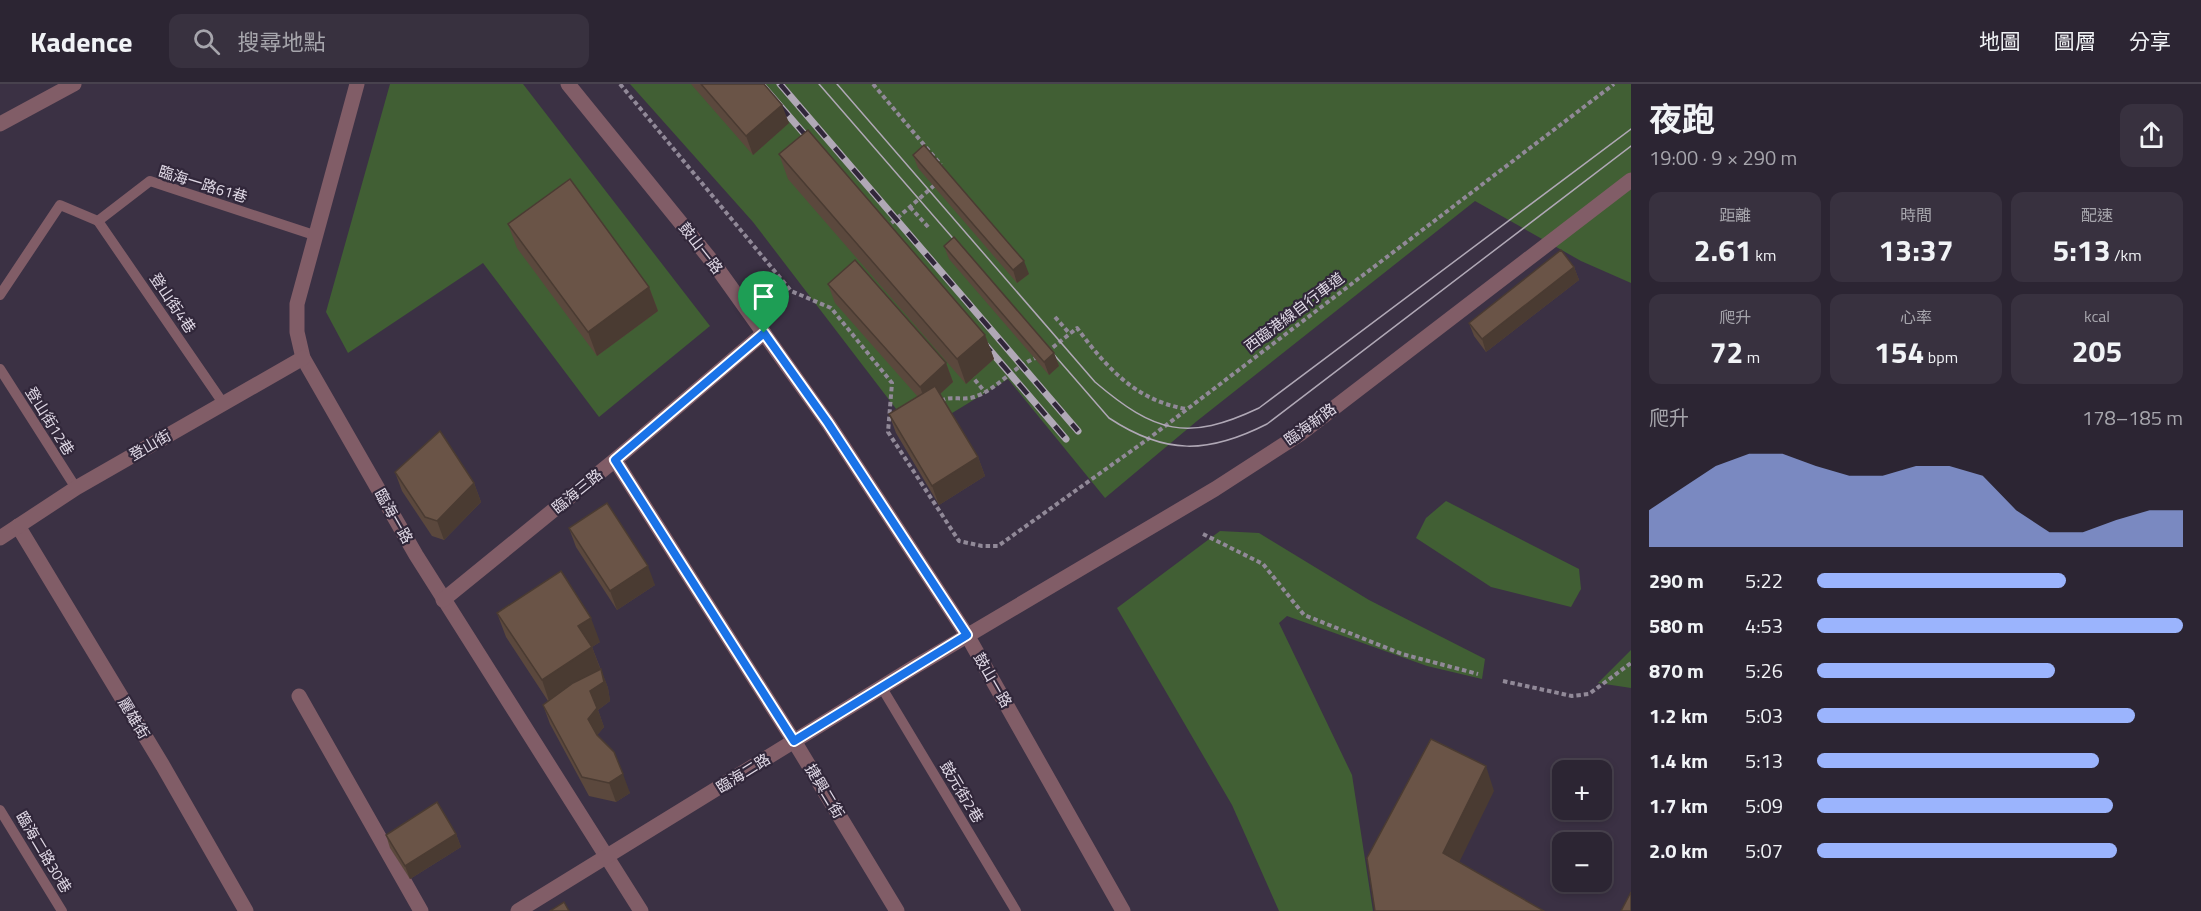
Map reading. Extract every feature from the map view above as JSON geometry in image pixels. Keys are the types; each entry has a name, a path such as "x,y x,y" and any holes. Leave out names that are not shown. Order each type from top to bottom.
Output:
{"street":[{"path":"0,124 74,84"},
{"name":"臨海一路","path":"357,84 297,304 297,332 303,358 443,600 641,911"},
{"name":"鼓山一路","path":"568,84 715,265 828,423 967,635 1123,911"},
{"name":"臨海新路","path":"967,635 1161,522 1300,434 1631,180"},
{"name":"臨海三路","path":"443,600 615,460 764,333"},
{"name":"登山街","path":"0,538 76,488 303,358"},
{"name":"捷興二街","path":"615,460 794,741 897,911"},
{"name":"麗雄街","path":"18,526 163,766 246,911"},
{"name":"臨海二路","path":"518,911 967,635"},
{"path":"299,696 421,911"}],"lane":[{"name":"臨海一路61巷","path":"98,220 150,181 314,235"},
{"path":"0,295 60,205 98,220"},
{"name":"登山街4巷","path":"98,220 223,403"},
{"name":"登山街12巷","path":"0,369 76,488"},
{"name":"鼓元街2巷","path":"882,688 1016,911"},
{"name":"臨海二路30巷","path":"0,810 62,911"}],"path":[{"path":"620,84 791,291 831,309 892,383 888,432"},
{"path":"873,84 948,173"},
{"name":"西臨港線自行車道","path":"888,432 959,541 982,546 999,546 1187,409 1614,84"},
{"path":"878,235 943,177"},
{"path":"939,181 945,189"},
{"path":"910,207 929,228"},
{"path":"1055,316 1070,334"},
{"path":"936,404 946,399 972,398 985,392 1021,363 1041,356 1077,328 1105,366 1136,391 1155,401 1187,409"},
{"path":"1035,348 1041,356"},
{"path":"962,365 985,392"},
{"path":"888,432 897,426"},
{"path":"1203,534 1263,564 1304,615 1402,654 1478,674"},
{"path":"1503,681 1572,696 1589,694 1631,663"}],"green space":[{"path":"390,84 523,84 710,326 599,417 483,263 348,353 326,312"},
{"path":"630,84 1631,84 1631,283 1581,261 1475,201 1197,421 1105,498 1008,379 916,435 753,222"},
{"path":"1446,501 1579,569 1581,589 1571,607 1491,587 1416,538 1426,518"},
{"path":"1220,531 1259,533 1369,600 1485,659 1482,679 1427,666 1287,616 1279,623 1352,775 1373,911 1279,911 1232,805 1117,608"},
{"path":"1631,650 1631,688 1598,683"}],"building":[{"path":"701,84 764,84 782,105 746,136"},
{"path":"808,130 985,335 957,359 779,154"},
{"path":"924,145 1024,261 1013,270 913,155"},
{"path":"570,179 649,287 588,332 508,224"},
{"path":"954,237 1054,353 1044,362 944,246"},
{"path":"1561,250 1574,267 1482,339 1469,323"},
{"path":"855,260 946,363 920,387 828,284"},
{"path":"935,386 978,457 932,486 889,414"},
{"path":"440,431 474,483 437,521 425,517 395,472"},
{"path":"607,503 648,566 610,591 569,528"},
{"path":"561,571 591,618 578,626 592,647 542,680 497,613"},
{"path":"601,669 604,682 590,691 597,708 588,719 597,735 614,752 623,774 609,783 582,777 543,705 573,683"},
{"path":"1431,739 1486,766 1443,853 1544,911 1375,911 1367,858"},
{"path":"437,802 456,834 405,866 386,835"},
{"path":"1631,892 1631,911 1621,911"},
{"path":"564,902 569,911 550,911"}],"tram line":[{"path":"819,84 1109,418 1149,439 1187,446 1225,441 1267,424 1631,146"},
{"path":"837,84 1095,382 1136,412 1154,422 1172,427 1191,428 1211,425 1234,419 1259,408 1631,129"}],"railway":[{"path":"761,84 814,145"},
{"path":"780,84 1078,431"},
{"path":"982,341 1066,439"}],"route":[{"path":"764,333 828,423 967,635 794,741 615,460 764,333"}]}
